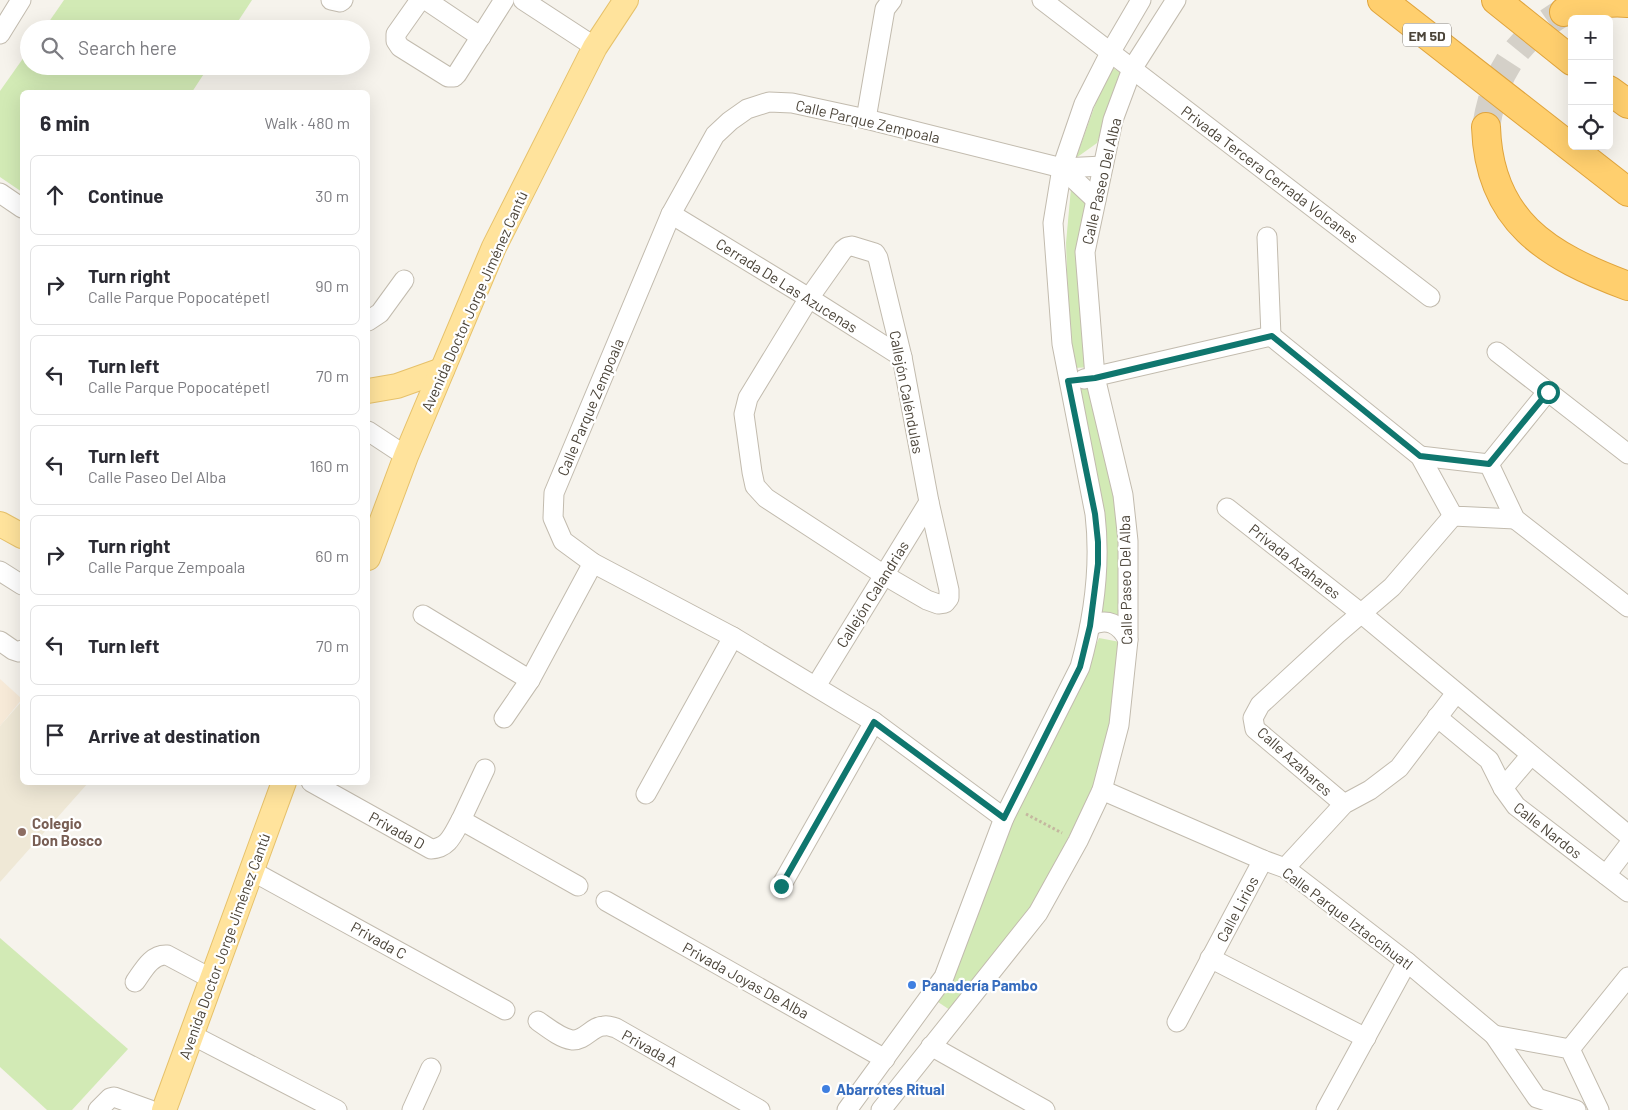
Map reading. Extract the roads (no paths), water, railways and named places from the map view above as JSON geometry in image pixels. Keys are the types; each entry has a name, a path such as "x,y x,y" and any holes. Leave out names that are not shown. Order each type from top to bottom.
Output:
{"highway":[{"name":"EM 5D","path":"1382,0 1628,192"},
{"path":"1496,0 1571,60"},
{"path":"1564,12 1583,6 1603,3 1628,3"},
{"path":"1613,93 1628,104"},
{"path":"1486,127 1486,145 1495,181 1508,206 1525,229 1540,242 1576,265 1628,286"}],"main road":[{"name":"Avenida Doctor Jorge Jiménez Cantú","path":"370,553 406,456 494,247 595,47 626,0"},
{"path":"370,391 397,386 442,370"},
{"path":"0,524 20,535"},
{"name":"Avenida Doctor Jorge Jiménez Cantú","path":"164,1110 283,785"}],"street":[{"path":"0,34 21,0"},
{"path":"332,0 340,2 343,0"},
{"path":"420,0 396,34 396,41 400,47 448,77 454,77 457,74 504,0"},
{"path":"426,0 481,37"},
{"path":"524,0 595,47"},
{"name":"Privada Tercera Cerrada Volcanes","path":"1042,0 1430,296"},
{"name":"Calle Paseo Del Alba","path":"851,1109 944,978 1006,812 1080,667 1090,626 1098,564 1098,542 1095,514 1062,344 1053,223 1062,168 1084,104 1110,53 1141,0"},
{"name":"Calle Paseo Del Alba","path":"882,1110 1038,913 1078,842 1102,790 1120,725 1128,640 1128,541 1123,495 1095,378 1085,252 1113,120 1132,69 1176,0"},
{"path":"866,118 884,3"},
{"name":"Calle Parque Zempoala","path":"1006,812 874,722 816,686 733,637 593,563 563,540 553,518 554,493 671,214 715,135 747,109 769,102 792,103 866,118 1062,168 1103,166"},
{"name":"Calle Parque Zempoala","path":"1062,168 1096,200"},
{"path":"0,193 20,207"},
{"name":"Cerrada De Las Azucenas","path":"671,214 902,357"},
{"path":"1267,237 1272,336 1420,456 1453,516 1515,519"},
{"name":"Callejón Caléndulas","path":"852,246 875,253 878,258 902,357 929,502 949,590 949,598 945,603 938,604 884,575 766,498 755,486 745,423 745,406 809,298 847,247 852,246"},
{"path":"370,320 380,313 404,280"},
{"path":"1068,381 1095,378 1272,336"},
{"path":"1497,352 1628,454"},
{"path":"1489,464 1548,392"},
{"path":"370,432 406,456"},
{"path":"1420,456 1489,464"},
{"path":"1489,464 1515,519 1628,607"},
{"name":"Callejón Calandrias","path":"816,686 929,502"},
{"name":"Privada Azahares","path":"1227,508 1362,614"},
{"name":"Calle Azahares","path":"1285,868 1344,804 1255,729 1253,718 1260,705 1337,634 1392,587 1453,516"},
{"path":"504,718 530,680 593,563"},
{"path":"0,571 20,584"},
{"path":"1362,614 1628,835"},
{"path":"423,615 530,680"},
{"path":"1090,626 1101,622 1111,622 1118,626 1128,640"},
{"path":"646,794 733,637"},
{"path":"0,641 13,650 20,651"},
{"path":"1344,804 1370,790 1399,768 1456,693"},
{"name":"Calle Nardos","path":"1437,717 1490,760 1502,788 1516,806 1628,892"},
{"path":"781,886 874,722"},
{"path":"1502,788 1531,755"},
{"path":"485,769 461,820 578,886"},
{"name":"Privada D","path":"316,785 431,849 440,849 448,842 461,820"},
{"name":"Calle Parque Iztaccíhuatl","path":"1102,790 1285,868 1407,962 1494,1036 1519,1073 1533,1104 1576,1110"},
{"path":"1606,875 1628,846"},
{"name":"Calle Lirios","path":"1176,1022 1263,860"},
{"name":"Privada C","path":"252,871 505,1010"},
{"name":"Privada Joyas De Alba","path":"606,902 885,1059"},
{"path":"135,982 153,958 161,954 167,954 212,979"},
{"path":"1210,958 1366,1038"},
{"path":"1326,1110 1407,962"},
{"path":"1570,1049 1628,977"},
{"name":"Privada A","path":"538,1021 564,1038 575,1040 584,1037 595,1028 605,1025 616,1028 760,1110"},
{"path":"192,1035 337,1110"},
{"path":"1494,1036 1570,1049"},
{"path":"1519,1073 1534,1051 1545,1044"},
{"path":"932,1046 1045,1110"},
{"path":"1570,1049 1599,1110"},
{"path":"412,1110 431,1068"},
{"path":"98,1110 110,1098 114,1097 150,1110"}],"tunnel":[{"path":"1486,127 1495,90 1510,59 1533,34 1564,12"}],"place":[{"name":"Colegio Don Bosco","path":"22,832"},
{"name":"Panadería Pambo","path":"912,985"},
{"name":"Abarrotes Ritual","path":"826,1089"}]}
